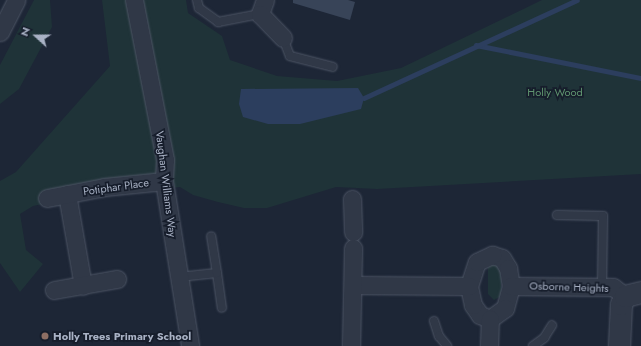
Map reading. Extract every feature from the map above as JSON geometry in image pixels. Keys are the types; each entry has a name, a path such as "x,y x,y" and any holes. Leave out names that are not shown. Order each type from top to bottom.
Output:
{"street":[{"path":"2,25 16,0"},
{"name":"Vaughan Williams Way","path":"134,0 165,160 164,181 190,346"},
{"path":"263,7 283,38"},
{"name":"Potiphar Place","path":"47,198 164,181"},
{"name":"Potiphar Place","path":"67,194 82,286"},
{"path":"351,346 353,285 352,199"},
{"path":"492,255 502,258 508,268 511,286 505,308 490,319 480,315 473,305 469,286 477,262 492,255"},
{"path":"54,290 117,279"},
{"path":"353,285 469,286"},
{"name":"Osborne Heights","path":"511,286 602,286 613,287 633,294"},
{"path":"619,346 621,304 633,294"},
{"path":"489,346 490,319"}],"lane":[{"path":"197,0 199,8 218,22 263,7"},
{"path":"283,38 290,56 333,67"},
{"path":"557,215 603,216 602,286"},
{"path":"211,236 222,308"},
{"path":"179,277 217,273"},
{"path":"434,321 447,346"},
{"path":"533,346 544,338 552,325"}],"green space":[{"path":"34,0 50,0 52,27 19,89 0,104 0,65"},
{"name":"Holly Wood","path":"102,0 186,0 188,13 222,36 230,60 277,76 337,81 401,68 542,0 641,0 641,174 377,189 336,187 267,208 244,208 218,202 193,195 180,187 75,197 33,206 20,214 26,250 43,264 20,292 0,263 0,181 16,172 110,66"},
{"path":"492,262 502,268 501,296 494,300 488,294 488,267"}],"water":[{"path":"358,88 364,98 361,109 300,124 268,124 243,117 239,104 241,89"}],"building":[{"path":"293,0 348,0 355,2 350,20 293,3"}],"waterway":[{"path":"364,98 577,0"},
{"path":"476,45 641,78"}],"place":[{"name":"Holly Trees Primary School","path":"45,336"}]}
